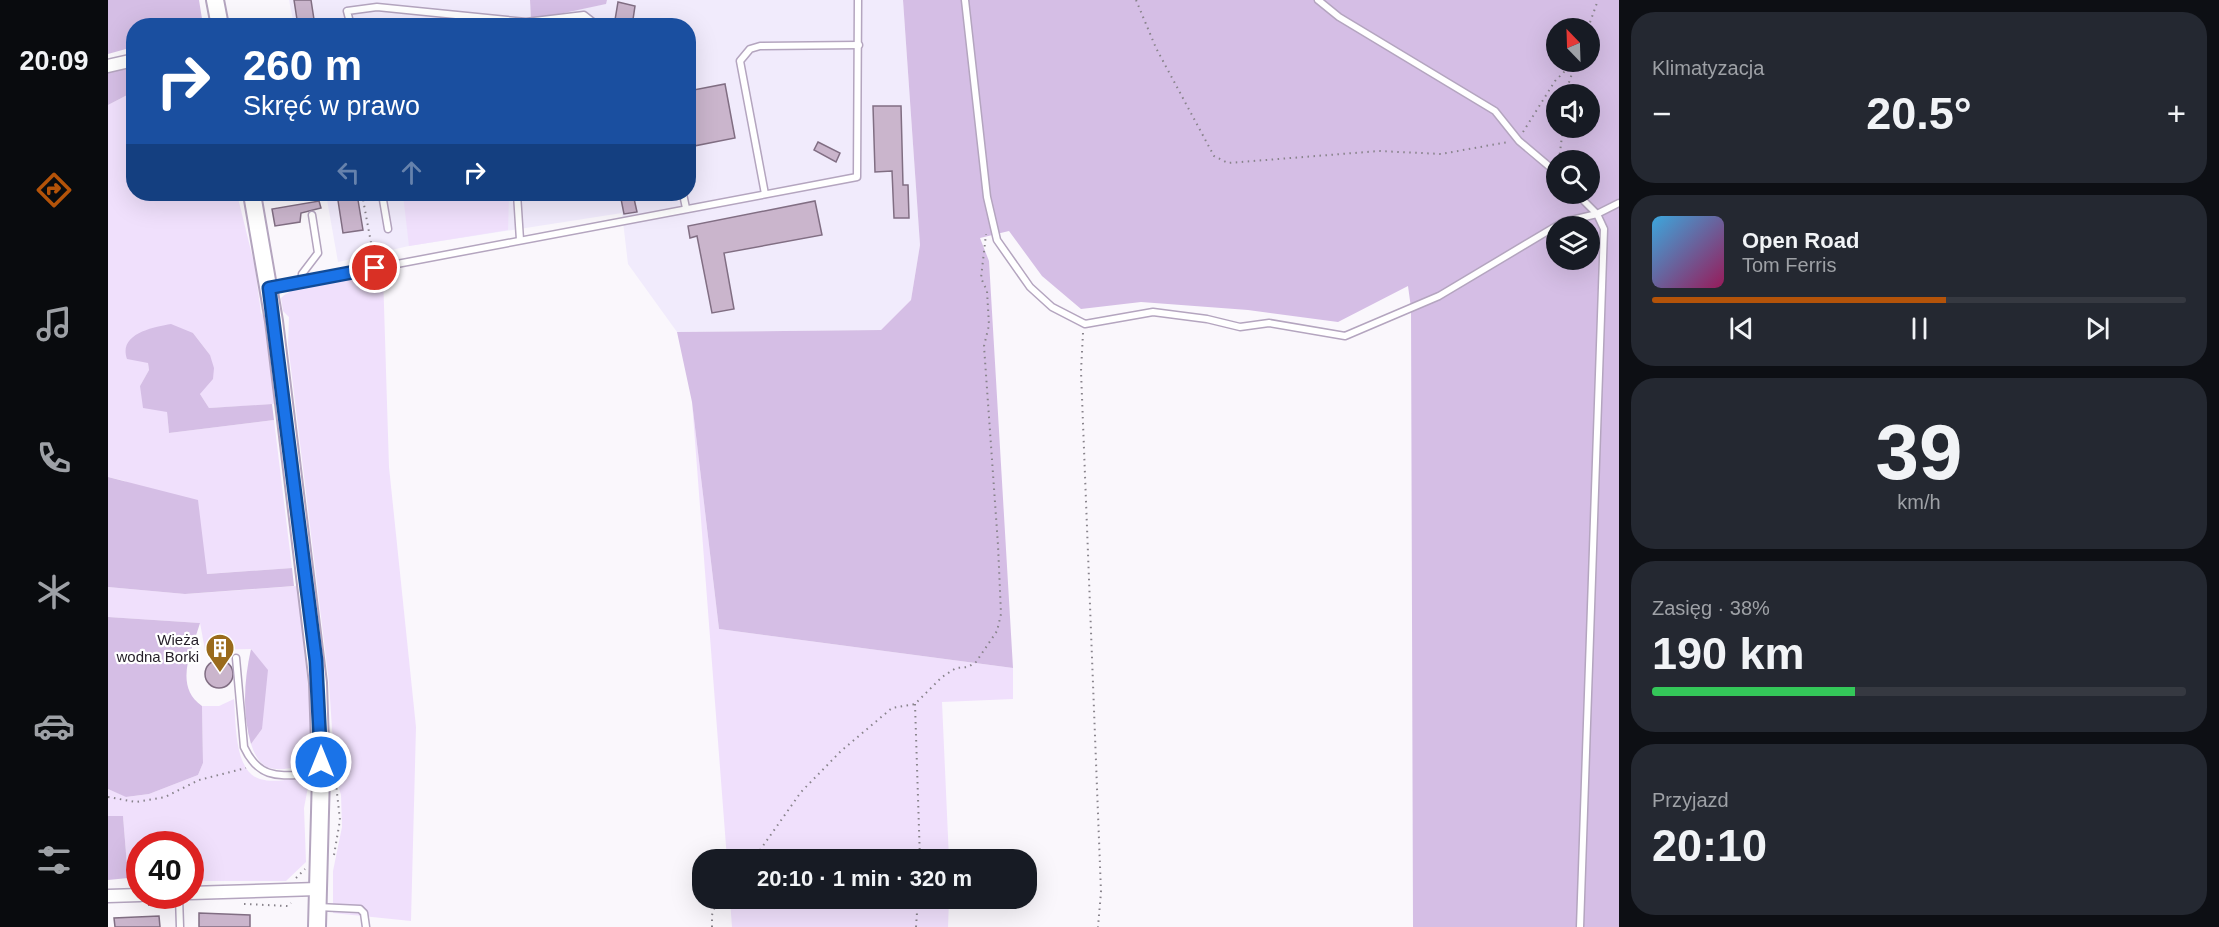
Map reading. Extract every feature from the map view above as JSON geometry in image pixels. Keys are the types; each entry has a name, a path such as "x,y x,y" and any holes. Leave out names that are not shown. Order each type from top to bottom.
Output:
{"street":[{"path":"215,0 218,18"},
{"path":"108,66 126,62"},
{"path":"253,201 269,288 318,683 321,774 317,927"},
{"path":"204,893 317,889"},
{"path":"108,896 126,895"}],"lane":[{"path":"269,288 857,177 858,0"},
{"path":"965,0 987,197 993,230 997,240 1030,287 1052,307 1085,324 1154,312 1208,319 1240,327 1269,323 1345,336 1439,296 1563,222 1597,214 1619,202"},
{"path":"1318,0 1338,17 1495,111 1519,141 1546,164"},
{"path":"349,18 347,11 377,7 486,18"},
{"path":"559,18 584,15 588,18"},
{"path":"765,194 740,72 740,61 750,50 760,46 859,45"},
{"path":"383,201 388,229"},
{"path":"518,201 520,240"},
{"path":"684,201 686,208"},
{"path":"1580,927 1604,230 1597,214 1587,204"},
{"path":"301,282 302,274 318,253 312,215"},
{"path":"236,658 244,747 254,765 258,770 270,774 321,774"},
{"path":"317,907 360,909 364,913 366,927"},
{"path":"179,909 180,927"}],"path":[{"path":"1136,0 1155,48 1214,156 1228,163 1379,151 1441,154 1519,141 1534,111 1555,81 1564,72"},
{"path":"1592,18 1598,0"},
{"path":"363,201 374,259"},
{"path":"761,849 801,792 841,751 892,708 915,704 942,676 956,668 968,667 976,662 997,631 1001,614 984,346 988,314 987,291 981,278 983,242 987,232 993,230"},
{"path":"1085,324 1081,371 1101,892 1098,927"},
{"path":"915,704 920,849"},
{"path":"108,797 136,802 165,797 199,780 254,765"},
{"path":"293,882 305,869 309,869"},
{"path":"288,906 292,901"},
{"path":"712,927 714,909"},
{"path":"916,927 917,909"}],"shaded area":[{"path":"108,0 199,0 202,18 126,18 126,49 108,54"},
{"path":"289,0 530,0 531,18 293,18"},
{"path":"530,0 607,0 606,4 531,18"},
{"path":"607,0 903,0 920,245 911,300 881,330 677,332 628,264 622,213 409,246 338,262 327,201 696,201 696,18 536,18 605,4"},
{"path":"903,0 1619,0 1619,927 1413,927 1411,308 1408,286 1338,322 1248,310 1141,302 1081,309 1042,276 1009,231 980,238 989,261 1013,668 719,629 692,402 677,332 881,330 911,300 920,245"},
{"path":"126,68 126,96 108,105 108,73"},
{"path":"126,96 126,201 239,201 255,267 261,313 264,317 275,404 209,408 200,394 210,355 193,333 148,363 149,370 140,386 167,412 169,433 274,420 292,568 206,574 125,481 108,477 108,105"},
{"path":"404,201 509,201 508,230 409,246"},
{"path":"383,274 389,467 416,727 411,921 333,913 333,871 342,827 341,795 335,774 329,683 288,344 289,317 283,311 281,298 301,287"},
{"path":"171,324 193,333 210,355 214,368 213,379 200,394 209,408 272,404 274,420 169,433 167,412 143,408 140,386 149,370 148,363 127,359 126,350 128,343 139,333"},
{"path":"692,402 719,629 1013,668 1013,699 942,702 949,849 726,849"},
{"path":"108,477 198,500 207,574 292,568 294,586 185,594 108,587"},
{"path":"297,586 311,713 311,756 303,757 303,766 293,768 277,769 264,765 259,761 251,744 262,729 252,649 205,650 200,623 108,617 108,587 185,594"},
{"path":"108,617 200,623 187,667 188,688 193,698 202,706 203,763 198,775 149,794 126,797 108,789"},
{"path":"251,649 268,670 262,729 251,744 246,720 245,696"},
{"path":"234,699 238,745 245,767 252,774 260,779 273,781 310,777 304,808 306,862 286,881 204,881 204,831 126,831 126,853 123,816 108,816 108,789 127,797 149,794 198,775 203,763 202,706 219,706"},
{"path":"108,816 123,816 126,878 108,880"},
{"path":"731,909 949,909 948,927 732,927"}],"building":[{"path":"294,0 311,0 314,18 297,18"},
{"path":"618,2 635,6 633,18 615,18"},
{"path":"725,84 735,138 696,146 696,89"},
{"path":"873,106 901,106 903,185 908,185 909,218 894,218 892,171 875,172"},
{"path":"818,142 840,153 836,162 814,150"},
{"path":"319,201 321,208 301,213 300,222 275,226 272,209"},
{"path":"338,201 358,201 363,230 343,233"},
{"path":"621,201 635,201 637,212 624,214"},
{"path":"815,201 822,235 724,253 734,309 712,313 697,236 690,238 688,226"},
{"name":"Wieża wodna Borki","path":"219,660 229,664 233,674 229,684 219,688 209,684 205,674 209,664"},
{"path":"199,913 250,915 250,927 199,927"},
{"path":"159,916 160,927 115,927 114,918"}],"place":[{"name":"Wieża wodna Borki","path":"220,674"}],"route":[{"path":"321,762 321,725 316,661 269,288 375,268"}]}
